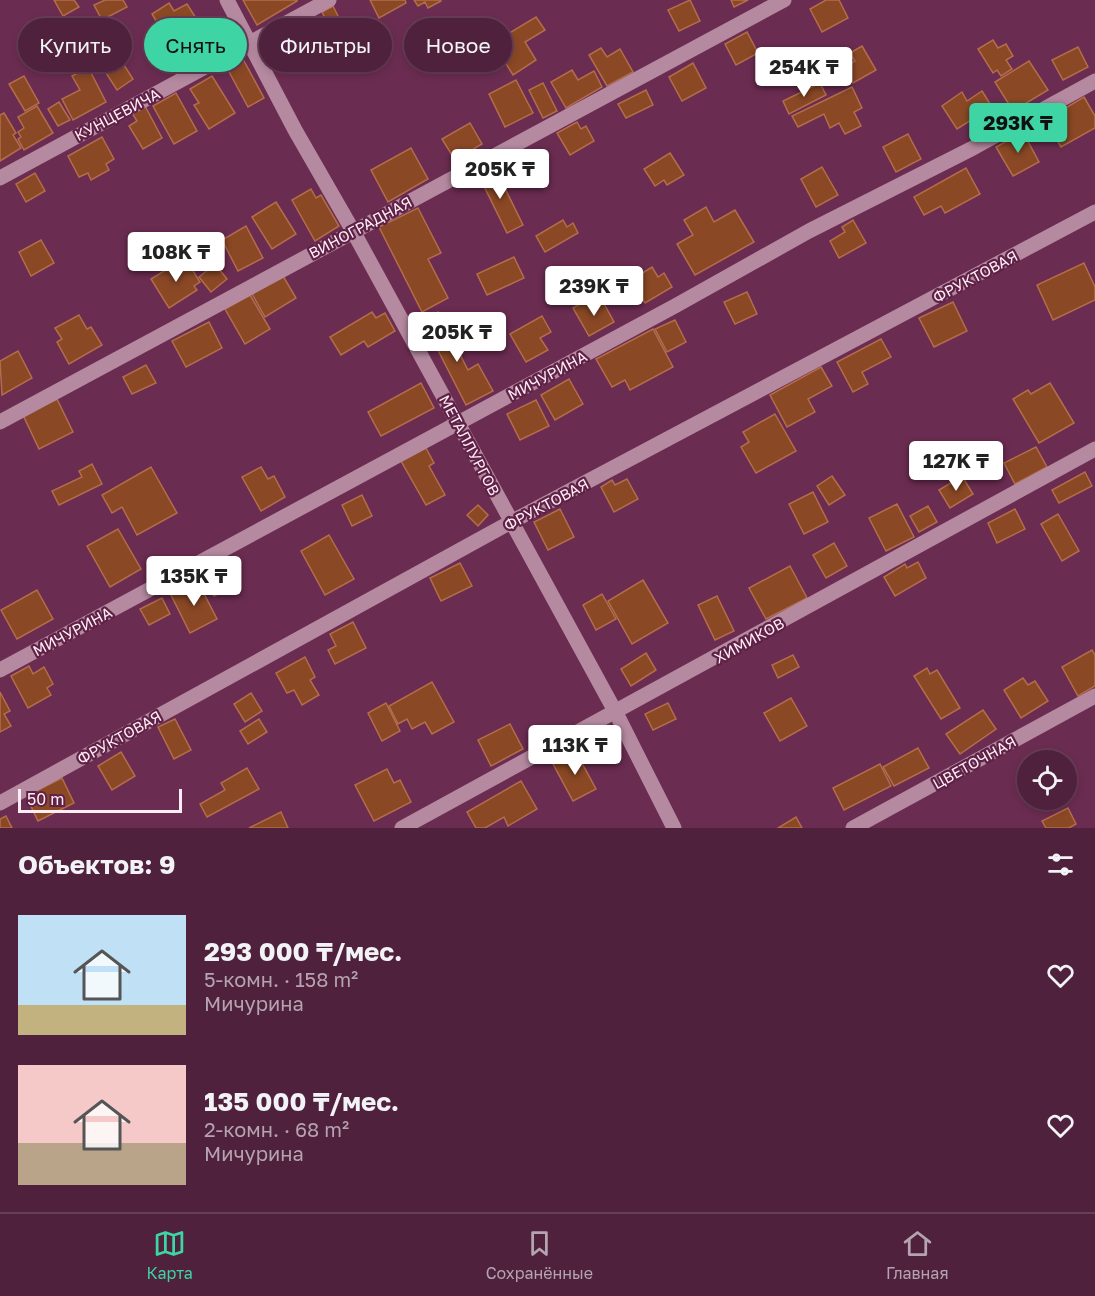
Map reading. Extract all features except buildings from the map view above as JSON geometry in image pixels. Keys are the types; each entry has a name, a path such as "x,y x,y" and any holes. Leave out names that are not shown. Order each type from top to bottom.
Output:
{"street":[{"name":"МЕТАЛЛУРГОВ","path":"227,0 295,130 353,231 616,713 674,828"},
{"name":"КУНЦЕВИЧА","path":"0,178 329,0"},
{"name":"ВИНОГРАДНАЯ","path":"0,422 784,0"},
{"name":"МИЧУРИНА","path":"0,670 809,231 973,148 1095,81"},
{"name":"ФРУКТОВАЯ","path":"0,802 511,522 1095,212"},
{"name":"ХИМИКОВ","path":"402,828 1095,449"},
{"name":"ЦВЕТОЧНАЯ","path":"853,828 1095,696"}]}
